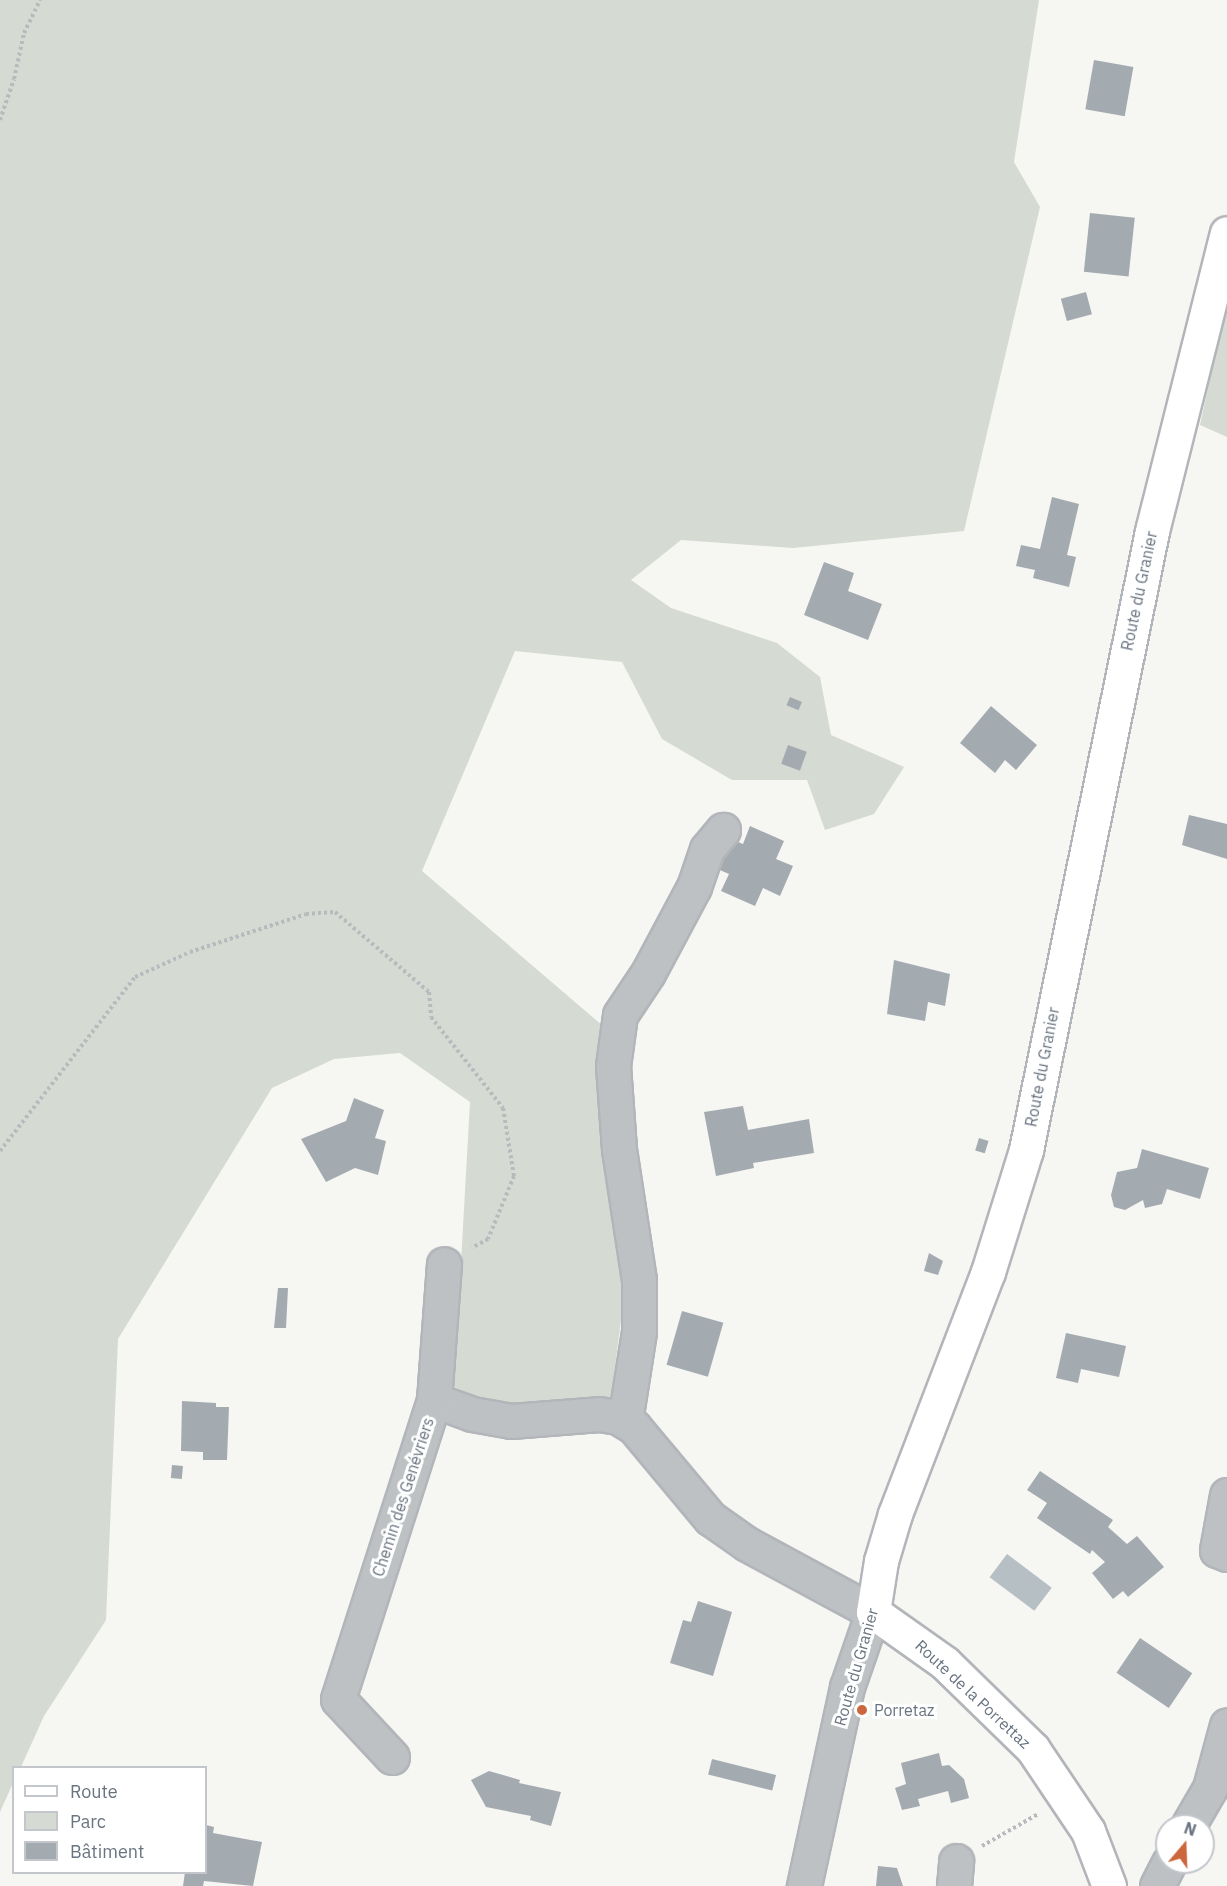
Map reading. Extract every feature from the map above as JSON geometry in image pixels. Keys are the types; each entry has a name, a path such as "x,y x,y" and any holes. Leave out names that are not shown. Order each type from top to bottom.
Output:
{"main road":[{"name":"Route du Granier","path":"873,1611 881,1561 895,1514 988,1272 1026,1150 1145,564 1227,233"},
{"name":"Route de la Porrettaz","path":"873,1611 945,1663 1033,1749 1067,1796 1088,1831 1109,1886"}],"street":[{"path":"723,830 707,849 694,887 648,973 620,1015 613,1066 619,1149 639,1280 639,1332 625,1421 710,1518 747,1544 873,1611"},
{"path":"434,1400 444,1264"},
{"name":"Chemin des Genévriers","path":"392,1757 338,1699 434,1400 471,1414 511,1421 599,1414 625,1421"},
{"path":"1227,1495 1216,1550 1227,1554"},
{"name":"Route du Granier","path":"804,1886 847,1687 873,1611"},
{"path":"1195,1814 1210,1788 1226,1736"}],"path":[{"path":"0,120 24,33 40,0"},
{"path":"0,1150 135,977 190,952 295,917 335,912 429,992 431,1017 503,1108 514,1176 488,1239 444,1264"},
{"path":"955,1873 1067,1796"}],"green space":[{"path":"0,0 1039,0 1014,162 1040,207 964,531 793,548 681,540 631,580 671,608 777,643 820,677 831,735 904,767 874,814 825,830 807,780 732,780 662,739 622,662 515,651 422,871 603,1026 630,1250 610,1406 510,1410 454,1387 470,1102 400,1053 334,1059 272,1088 118,1339 106,1620 44,1716 21,1766 12,1766 12,1785 0,1812"},
{"path":"1227,301 1227,437 1200,425"}],"shaded area":[{"path":"1007,1554 1052,1588 1034,1611 990,1577"}],"building":[{"path":"1094,60 1133,67 1125,116 1085,109"},
{"path":"1090,213 1135,218 1129,276 1084,272"},
{"path":"1086,292 1092,314 1067,321 1061,299"},
{"path":"1052,497 1079,504 1067,555 1076,557 1069,587 1033,578 1035,570 1016,566 1021,545 1040,549"},
{"path":"824,562 854,573 848,591 882,604 868,640 804,615"},
{"path":"790,697 802,702 798,710 786,705"},
{"path":"991,706 1037,745 1016,770 1005,760 995,773 960,743"},
{"path":"788,745 807,752 800,771 781,764"},
{"path":"1189,815 1227,824 1227,859 1182,845"},
{"path":"750,826 784,841 776,859 793,866 780,896 763,888 755,906 721,891 729,874 713,867 726,837 743,844"},
{"path":"894,960 950,974 945,1006 928,1002 925,1021 887,1014"},
{"path":"354,1098 384,1110 375,1138 386,1141 378,1175 355,1168 326,1182 301,1139 346,1121"},
{"path":"743,1106 748,1130 809,1119 814,1153 753,1163 754,1168 716,1176 704,1112"},
{"path":"979,1138 989,1141 985,1153 975,1150"},
{"path":"1142,1149 1209,1168 1200,1199 1167,1189 1162,1204 1145,1208 1143,1200 1125,1210 1114,1207 1111,1195 1117,1172 1137,1168"},
{"path":"929,1253 943,1261 938,1275 924,1271"},
{"path":"278,1288 288,1288 286,1328 274,1328"},
{"path":"682,1311 723,1323 708,1377 667,1365"},
{"path":"1066,1333 1126,1346 1119,1377 1081,1369 1078,1383 1056,1378"},
{"path":"182,1401 216,1403 216,1407 229,1407 227,1460 203,1460 203,1452 181,1451"},
{"path":"172,1465 183,1466 182,1479 171,1478"},
{"path":"1040,1471 1113,1520 1108,1527 1127,1544 1137,1536 1164,1567 1128,1597 1123,1591 1113,1599 1092,1573 1105,1562 1092,1550 1090,1554 1037,1518 1047,1503 1027,1490"},
{"path":"698,1601 732,1612 713,1676 670,1663 683,1620 691,1622"},
{"path":"1140,1638 1192,1673 1169,1708 1117,1673"},
{"path":"939,1753 942,1766 949,1765 964,1779 969,1798 951,1803 948,1791 918,1799 920,1806 902,1810 895,1788 906,1784 901,1763"},
{"path":"712,1759 776,1775 772,1790 708,1775"},
{"path":"489,1771 520,1780 519,1783 561,1792 551,1826 530,1820 531,1816 486,1807 471,1780"},
{"path":"207,1825 214,1827 213,1833 262,1842 253,1886 204,1881 203,1886 183,1886 185,1874 207,1874"},
{"path":"878,1866 897,1868 903,1886 876,1886"}],"place":[{"name":"Porretaz","path":"862,1710"}]}
